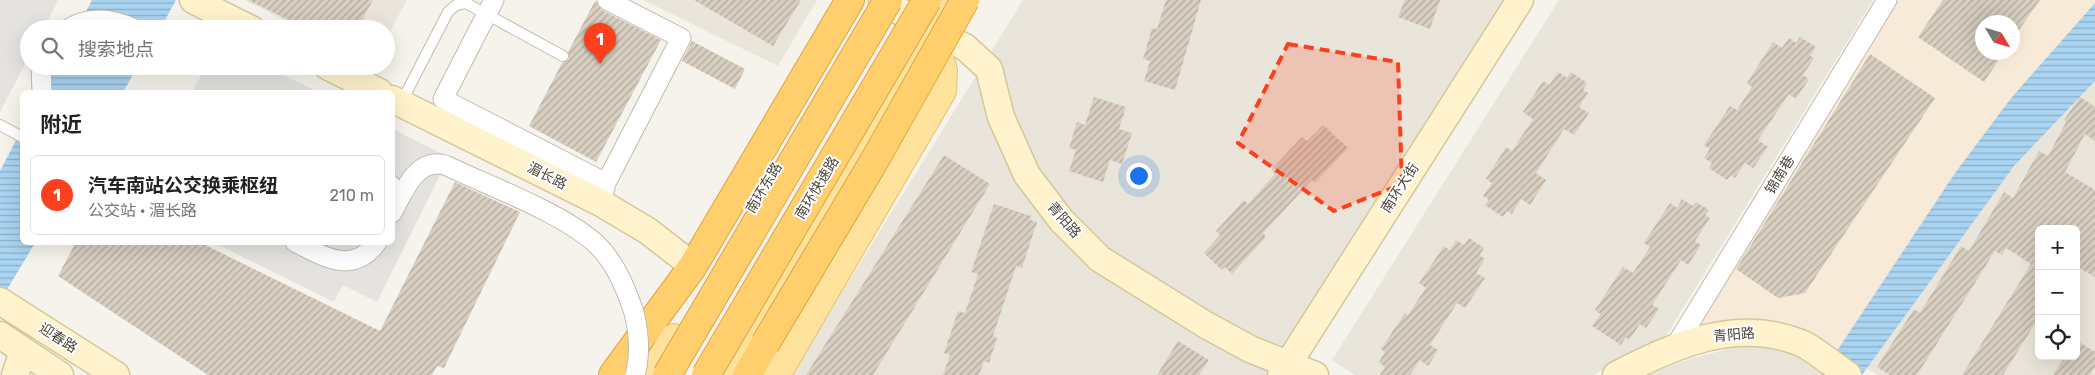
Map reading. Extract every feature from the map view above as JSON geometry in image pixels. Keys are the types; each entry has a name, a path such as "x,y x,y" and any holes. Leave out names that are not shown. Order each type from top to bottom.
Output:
{"highway":[{"path":"613,375 693,266 850,0"},
{"path":"667,375 888,0"},
{"name":"南环快速路","path":"706,375 927,0"},
{"path":"747,375 873,163 965,0"}],"main road":[{"path":"693,266 723,197 840,0"},
{"name":"南环东路","path":"652,375 876,0"},
{"path":"726,375 950,0"},
{"path":"776,375 942,91 943,70 931,31"}],"street":[{"path":"193,0 233,20"},
{"path":"490,7 443,99 604,193 643,100 681,38 607,0"},
{"name":"青阳路","path":"882,0 931,31 965,47 989,69 1001,117 1027,175 1062,221 1100,260 1206,325 1284,369 1316,375"},
{"name":"南环大街","path":"1284,369 1520,0"},
{"name":"锦南巷","path":"1673,350 1887,0"},
{"path":"87,20 104,20"},
{"path":"41,75 42,90"},
{"name":"湄长路","path":"344,75 375,90"},
{"name":"湄长路","path":"395,100 604,193 693,266"},
{"path":"395,209 408,185 421,170 433,164 445,165 554,216 594,242 617,272 634,311 638,333 635,375"},
{"path":"301,245 331,260 345,261 362,256 374,245"},
{"name":"迎春路","path":"5,304 116,375"},
{"name":"青阳路","path":"1616,375 1648,359 1714,335 1748,331 1774,334 1803,344 1848,375"},
{"path":"0,335 19,363 60,375"}],"lane":[{"path":"395,92 448,12 456,5 466,4 490,7 563,56"},
{"path":"0,125 20,136"},
{"path":"395,185 400,193 395,209"}],"highlighted area":[{"path":"1288,44 1398,62 1402,184 1334,211 1238,143"}],"shaded area":[{"path":"0,0 58,0 48,20 20,20 20,73 0,112"},
{"path":"244,0 407,0 395,22 395,20 284,20"},
{"path":"643,0 817,0 778,66"},
{"path":"1023,0 1504,0 1265,375 791,375"},
{"path":"1559,0 1873,0 1664,339 1622,362 1592,375 1355,375 1332,360"},
{"path":"1896,0 2095,0 2095,3 2012,97 1955,173 1838,351 1791,324 1757,320 1690,332"},
{"path":"201,75 283,75 314,90 193,90"},
{"path":"2095,81 2095,375 1878,375 1866,368 2014,166"},
{"path":"395,130 449,157 377,302 343,285 334,302 218,245 395,245"},
{"path":"1764,340 1826,369 1821,375 1644,375 1693,358"}],"water":[{"path":"92,0 176,0 165,20 82,20"},
{"path":"2095,3 2095,81 2014,166 1862,375 1821,375 1955,173 2012,97"},
{"path":"52,75 133,75 124,90 43,90"},
{"path":"20,133 20,245 34,245 0,301 0,171"}],"building":[{"path":"248,0 373,0 362,20 289,20"},
{"path":"694,0 801,0 773,46"},
{"path":"1166,0 1201,0 1175,90 1144,81 1150,61 1143,59 1152,28 1157,29"},
{"path":"1405,0 1440,0 1430,29 1398,17"},
{"path":"1943,0 2040,0 2020,29 2020,15 1975,15 1975,60 1999,60 1984,82 1918,37"},
{"path":"595,1 602,10 661,40 596,162 529,126 562,63 569,59 568,52"},
{"path":"1800,37 1816,47 1810,56 1814,58 1803,75 1809,79 1796,99 1789,94 1758,140 1768,147 1753,168 1745,163 1735,178 1731,175 1727,180 1709,168 1712,163 1704,158 1710,149 1704,145 1730,106 1737,110 1752,87 1747,83 1773,42 1782,48 1789,38 1796,43"},
{"path":"692,41 745,69 735,89 682,61"},
{"path":"1870,54 1935,98 1805,293 1778,298 1736,269"},
{"path":"1558,72 1567,78 1571,72 1587,83 1583,90 1588,93 1579,107 1589,113 1574,135 1564,129 1536,173 1546,180 1530,205 1521,199 1512,214 1507,211 1503,217 1485,205 1489,200 1483,196 1492,183 1486,179 1506,147 1512,151 1533,119 1523,112 1543,81 1549,85"},
{"path":"1094,97 1126,107 1119,129 1132,133 1122,164 1110,160 1103,182 1069,171 1076,150 1069,148 1077,122 1085,125"},
{"path":"2080,97 2095,107 2095,141 2085,134 2065,172 2095,190 2095,277 2080,268 2080,225 2035,225 2035,323 2003,375 1962,375 2031,264 2006,248 2002,255 1995,251 1917,375 1890,375 1877,367 1914,309 1920,313 1961,246 1969,251 2004,192 2013,198 2039,151 2048,156 2066,122 2064,120"},
{"path":"1323,125 1348,148 1315,183 1312,180 1263,233 1266,237 1232,274 1225,267 1222,270 1204,253 1220,235 1216,231 1244,200 1248,204 1275,174 1271,170 1302,137 1307,141"},
{"path":"944,155 990,184 873,375 806,375"},
{"path":"455,182 520,212 444,368 437,366 432,375 208,375 58,276 74,245 205,245 380,331"},
{"path":"1682,199 1693,206 1696,202 1709,210 1705,215 1710,218 1695,241 1701,245 1688,265 1681,260 1652,305 1659,309 1646,328 1640,324 1629,340 1626,337 1621,345 1592,326 1601,314 1595,310 1623,267 1633,273 1650,247 1644,243 1670,203 1677,208"},
{"path":"994,204 1031,216 1030,220 1037,222 1022,268 1016,266 993,336 997,338 989,363 984,361 979,375 943,375 950,355 944,353 958,311 965,313 978,274 971,272"},
{"path":"1469,238 1484,248 1480,255 1485,259 1476,273 1485,278 1465,308 1457,303 1430,345 1438,350 1428,366 1420,360 1410,375 1380,375 1385,367 1379,362 1385,352 1381,349 1405,313 1408,315 1426,288 1419,283 1444,246 1450,250 1456,240 1464,245"},
{"path":"1178,341 1209,360 1199,375 1157,375"},
{"path":"2080,343 2095,352 2095,367 2090,375 2053,375 2062,360 2080,360"}],"place":[{"name":"汽车南站公交换乘枢纽","path":"600,64"}]}
